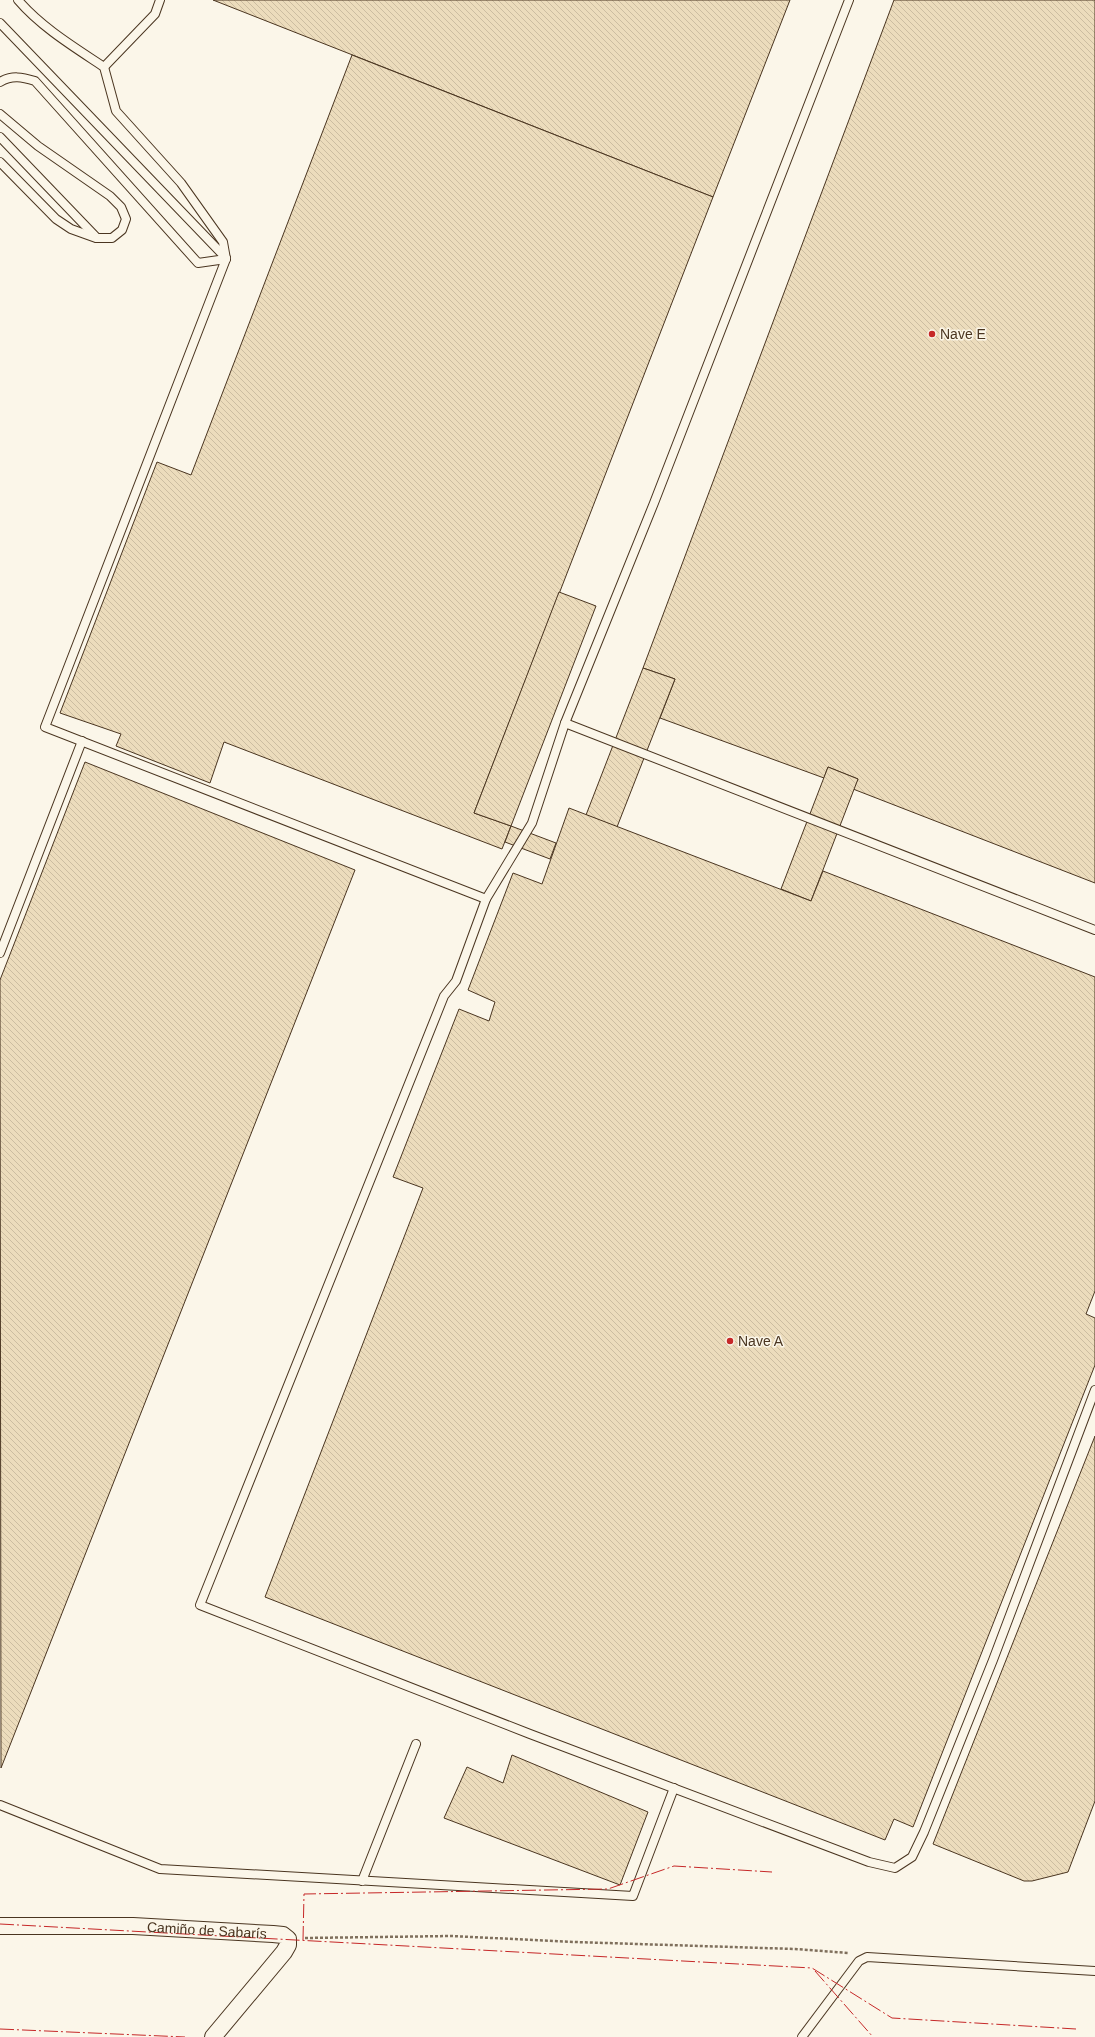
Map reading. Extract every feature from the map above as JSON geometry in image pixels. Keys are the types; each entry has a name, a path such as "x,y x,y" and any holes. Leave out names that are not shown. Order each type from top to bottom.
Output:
{"street":[{"name":"Camiño de Sabarís","path":"0,1926 133,1926 273,1934 283,1935 288,1938 288,1945 284,1952 213,2037"}],"lane":[{"path":"18,0 27,11 64,40 104,67 116,111 181,184 223,242 226,258 45,727 486,899"},
{"path":"104,67 155,14 160,0"},
{"path":"849,0 654,503 565,723 532,823 486,899 456,981 444,996 200,1605 869,1862 895,1868 912,1857 924,1832 990,1667 1095,1390"},
{"path":"0,22 226,258"},
{"path":"0,82 9,77 22,77 35,81 198,263 226,258"},
{"path":"0,114 38,146 110,196 121,207 126,219 122,230 112,238 97,238 71,229 56,219 0,162"},
{"path":"0,137 97,238"},
{"path":"565,723 1095,930"},
{"path":"0,953 82,741"},
{"path":"362,1880 416,1744"},
{"path":"0,1805 160,1869 633,1896 674,1788"},
{"path":"802,2037 859,1961 867,1957 1095,1971"}],"path":[{"path":"288,1938 451,1936 575,1942 839,1951 867,1957"}],"building":[{"path":"213,0 790,0 713,197"},
{"name":"Nave E","path":"894,0 1095,0 1095,883 853,789 858,779 828,767 824,778 660,718 675,679 643,668"},
{"path":"352,55 713,197 474,813 511,826 502,849 224,742 210,783 116,746 121,734 60,713 157,462 191,475"},
{"path":"559,592 596,606 511,826 474,813"},
{"path":"643,668 675,679 617,827 586,815"},
{"path":"85,762 355,870 1,1768 0,980"},
{"path":"828,767 858,779 811,901 781,889"},
{"name":"Nave A","path":"569,808 811,901 823,871 1095,977 1095,1291 1086,1314 1095,1318 1095,1365 913,1827 894,1819 885,1840 265,1597 423,1188 393,1177 459,1009 489,1021 495,1002 468,990 513,873 542,884"},
{"path":"511,826 556,843 550,859 505,842"},
{"path":"1095,1436 1095,1801 1068,1872 1032,1881 1024,1881 933,1844"},
{"path":"512,1755 648,1812 620,1885 444,1818 467,1767 503,1783"}],"power":[{"path":"303,1940 304,1894 608,1889 674,1866 772,1872"},
{"path":"0,1924 812,1968 892,2018 1076,2029"},
{"path":"815,1971 873,2037"},
{"path":"0,2029 185,2037"}],"place":[{"name":"Nave E","path":"932,334"},
{"name":"Nave A","path":"730,1341"}]}
